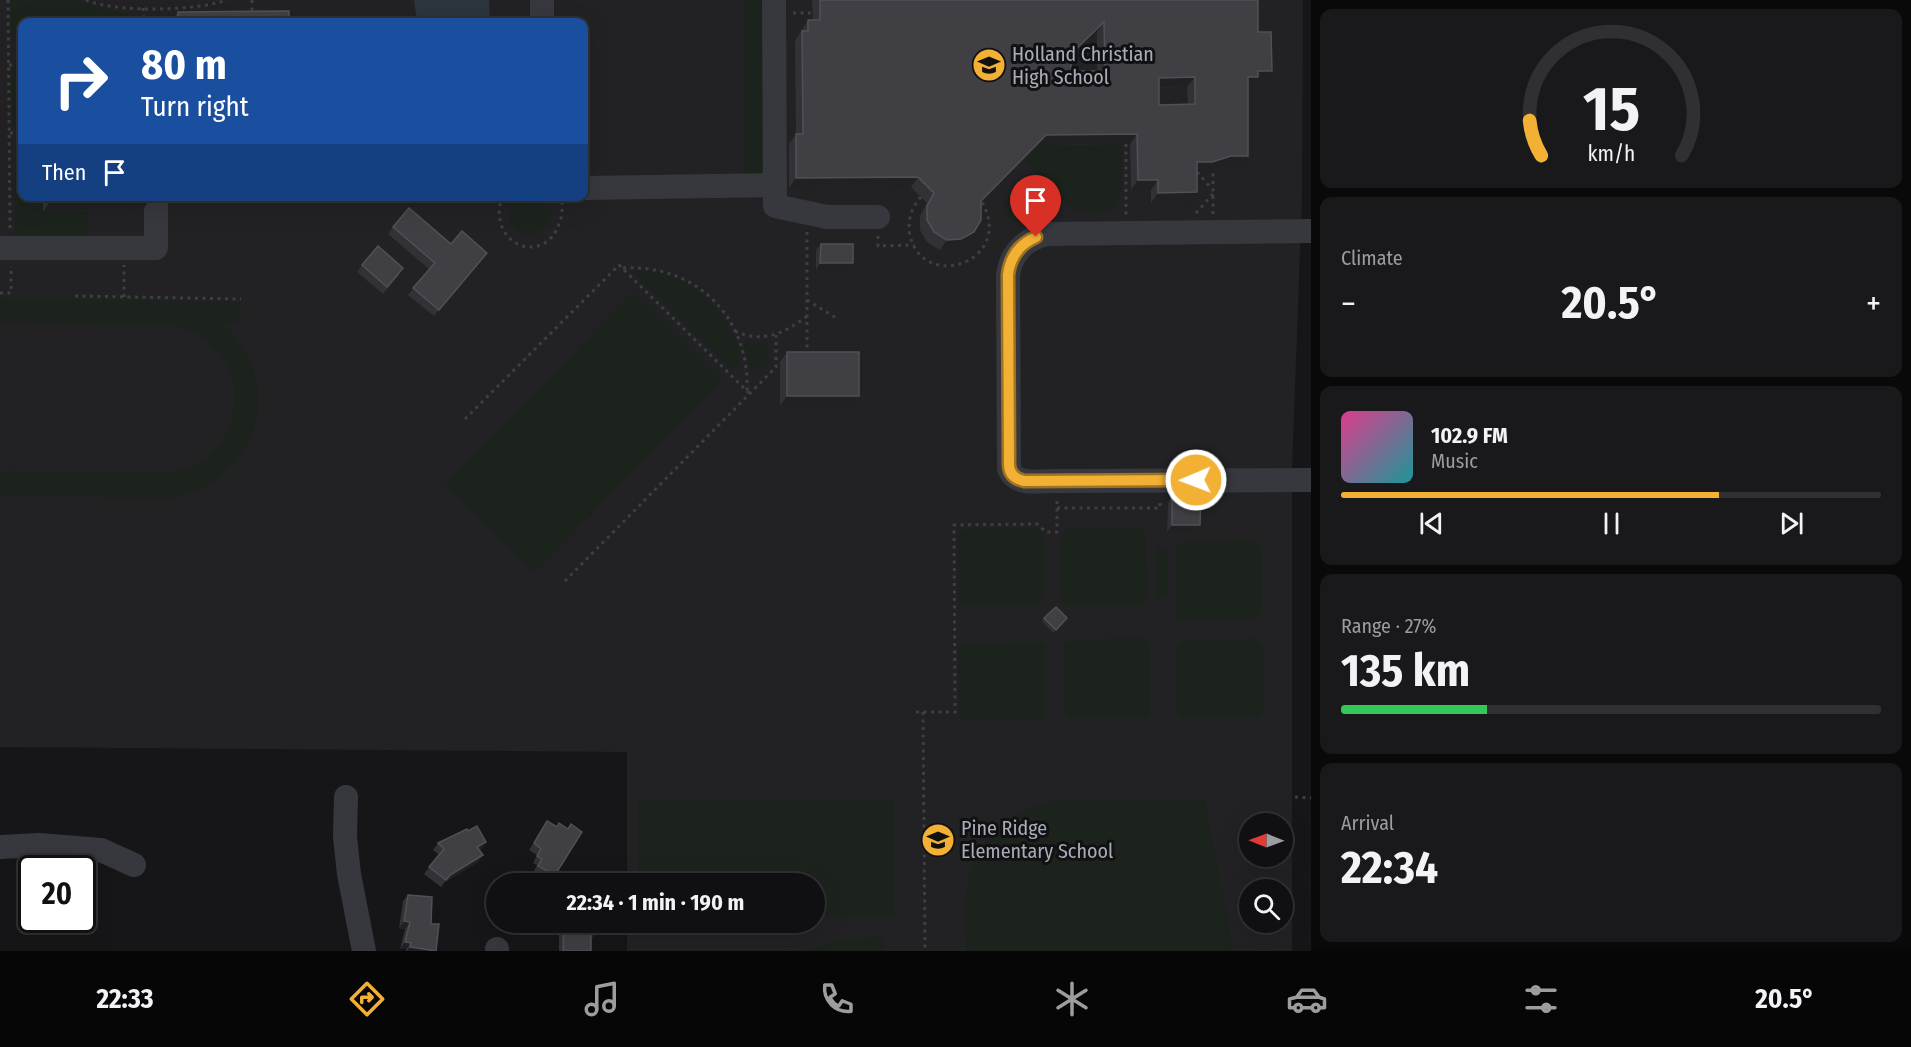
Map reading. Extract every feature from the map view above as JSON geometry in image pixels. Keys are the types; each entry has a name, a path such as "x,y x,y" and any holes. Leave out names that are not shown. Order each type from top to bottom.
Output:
{"street":[{"path":"542,0 542,18"},
{"path":"779,7 775,206 826,217 878,217"},
{"path":"588,188 775,185"},
{"path":"7,249 156,248 156,201"},
{"path":"1311,231 1047,234 1031,239 1019,248 1008,275 1009,469 1016,479 1054,482 1311,480"},
{"path":"346,797 345,837 349,874 364,951"},
{"path":"0,847 39,845 101,850 134,865"}],"path":[{"path":"0,293 11,293 7,249 10,133 8,0"},
{"path":"86,0 113,8 199,8 227,0"},
{"path":"252,0 252,18"},
{"path":"779,7 812,13"},
{"path":"143,8 144,18"},
{"path":"9,65 18,65"},
{"path":"10,133 18,133"},
{"path":"1126,144 1126,220"},
{"path":"1213,170 1213,219"},
{"path":"1197,172 1213,191"},
{"path":"1191,219 1213,191"},
{"path":"921,197 910,218 910,233 914,245 927,259 949,266 971,260 982,248 990,226 987,211 982,202"},
{"path":"501,201 499,212 503,232 517,244 530,247 545,243 553,236 561,218 562,201"},
{"path":"807,212 807,362"},
{"path":"887,246 914,245"},
{"path":"124,248 124,297"},
{"path":"982,248 990,252"},
{"path":"465,418 619,265 622,268 657,270 690,282 718,304 735,331 745,357 748,392"},
{"path":"622,268 748,392"},
{"path":"75,296 242,299"},
{"path":"807,300 838,320"},
{"path":"735,331 753,337 776,335 807,316"},
{"path":"565,581 748,392 776,367 776,335"},
{"path":"916,712 956,712 954,525 1038,525 1046,532 1057,532 1057,495"},
{"path":"923,712 925,951"},
{"path":"1294,797 1311,798"}],"shaded area":[{"path":"0,0 1303,0 1302,198 1292,468 1292,813 1239,813 1239,867 1292,867 1292,879 1239,879 1239,933 1292,933 1292,951 627,951 627,933 825,933 825,873 627,873 627,752 0,747"},
{"path":"11,0 78,0 98,9 127,14 132,18 18,18 18,35 11,35"},
{"path":"414,0 489,0 490,18 416,18"},
{"path":"744,0 765,0 765,173 748,176 745,170"},
{"path":"18,67 18,126 13,127 12,68"},
{"path":"1121,144 1121,191 1114,206 1104,211 1074,210 1023,161 1023,145"},
{"path":"18,174 18,201 43,201 43,212 88,212 88,240 14,237 14,178"},
{"path":"1016,195 1025,199 1029,208 1025,217 1016,221 1007,217 1003,208 1007,199"},
{"path":"511,201 537,201 542,207 551,210 547,224 541,232 532,236 524,235 516,230 511,222 509,211"},
{"path":"634,270 653,270 672,275 704,295 728,325 742,360 732,370 632,272"},
{"path":"633,292 722,381 535,572 445,484"},
{"path":"0,298 241,302 241,324 224,325 241,344 252,366 258,390 258,402 253,430 239,458 217,479 204,487 174,497 0,495 0,471 152,474 186,469 198,463 218,446 230,424 235,398 232,376 223,358 211,344 195,333 178,326 153,323 0,322"},
{"path":"746,340 761,342 768,348 768,357 753,371 749,370 744,344"},
{"path":"1140,527 1146,533 1147,600 1141,606 1066,606 1060,600 1060,535 1066,529"},
{"path":"1037,528 1043,533 1044,600 1038,606 963,606 957,600 957,535 963,529"},
{"path":"1255,540 1261,546 1262,613 1256,619 1181,619 1175,612 1175,548 1181,542"},
{"path":"1159,547 1165,549 1167,553 1168,593 1162,599 1156,593 1156,553"},
{"path":"1143,638 1150,644 1150,711 1145,717 1069,717 1064,711 1063,646 1070,640"},
{"path":"1256,639 1263,645 1263,712 1258,718 1182,718 1177,711 1176,646 1182,640"},
{"path":"1038,642 1045,647 1045,714 1040,720 964,720 959,714 958,649 964,643"},
{"path":"638,799 894,799 894,917 825,916 825,873 638,873"},
{"path":"1066,799 1205,799 1233,951 966,951 967,887 979,853 989,838 1016,816 1048,802"},
{"path":"883,937 883,951 805,951 838,940"}],"building":[{"path":"820,0 1258,0 1258,32 1271,32 1272,71 1258,71 1258,77 1248,77 1248,156 1231,156 1212,162 1197,162 1197,192 1158,193 1158,180 1138,180 1137,134 1046,135 981,201 981,220 974,232 961,239 947,240 934,232 927,220 927,206 934,193 918,177 796,178 796,134 803,134 802,31 808,31 808,20 820,20","holes":["1104,22 1105,71 1071,71 1071,54","1195,77 1195,104 1159,105 1159,78"]},
{"path":"289,11 289,18 178,18 178,12"},
{"path":"409,208 451,244 462,231 487,253 439,310 413,288 435,263 393,227"},
{"path":"821,244 853,244 853,263 820,263"},
{"path":"378,246 403,268 387,287 362,265"},
{"path":"787,352 859,352 859,396 787,396"},
{"path":"1172,496 1201,497 1200,525 1172,525"},
{"path":"1056,607 1067,618 1056,630 1044,618"},
{"path":"547,821 557,827 559,823 568,829 571,824 582,832 556,873 551,873 538,866 542,859 537,856 541,849 534,843"},
{"path":"477,826 486,842 477,847 483,855 450,875 446,880 429,867 444,849 438,843"},
{"path":"408,895 432,897 431,924 439,924 436,951 410,947 411,943 405,942 410,922 404,921"},
{"path":"564,933 596,933 591,934 591,951 563,951"}],"place":[{"name":"Holland Christian High School","path":"989,65"},
{"name":"Pine Ridge Elementary School","path":"938,840"}],"route":[{"path":"1036,237 1019,248 1008,275 1009,469 1011,473 1016,479 1024,481 1196,480"}]}
